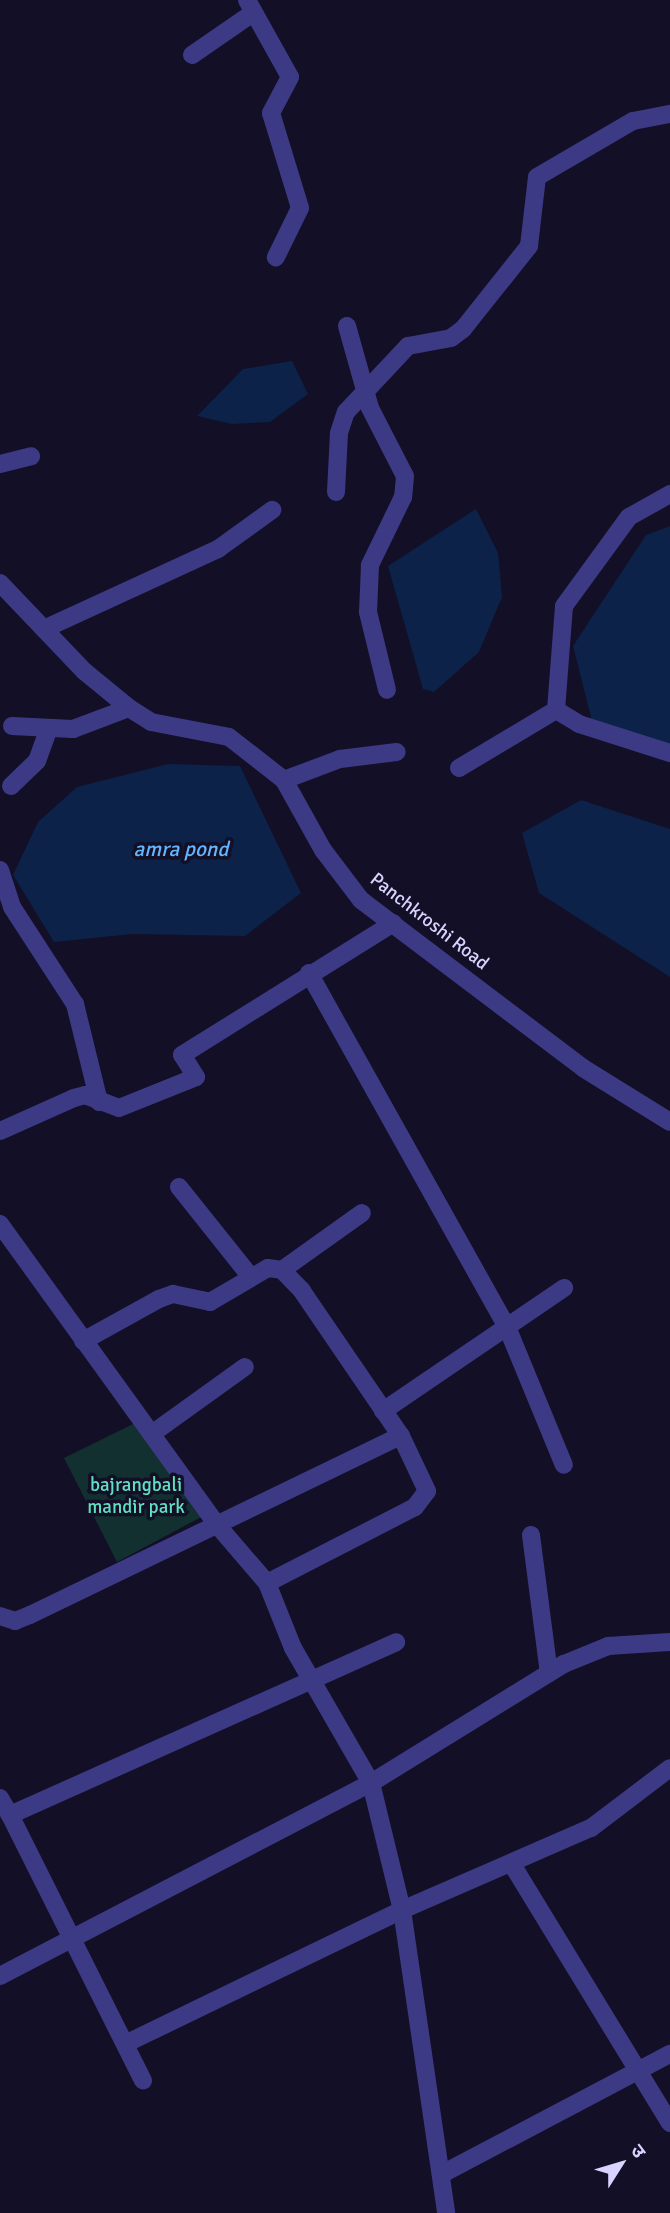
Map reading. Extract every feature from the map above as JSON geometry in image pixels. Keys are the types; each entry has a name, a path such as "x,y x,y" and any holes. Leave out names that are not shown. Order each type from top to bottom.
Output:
{"street":[{"path":"191,55 251,6 290,77 271,113 300,208 276,257"},
{"path":"336,492 339,433 364,389 417,340 450,338 463,329 529,246 531,194 548,167 633,121 670,114"},
{"path":"347,326 364,389 405,476 403,496 370,565 368,612 387,690"},
{"path":"0,464 31,456"},
{"path":"556,710 564,606 629,517 670,494"},
{"path":"44,629 218,549 272,510"},
{"name":"Panchkroshi Road","path":"0,583 44,629 129,708 151,722 229,737 284,779 338,870 361,900 583,1068 670,1122"},
{"path":"12,726 48,731 73,729 129,708"},
{"path":"556,710 579,724 670,753"},
{"path":"459,768 556,710"},
{"path":"11,786 37,761 48,731"},
{"path":"284,779 340,759 397,752"},
{"path":"0,870 12,907 75,1004 99,1102"},
{"path":"0,1131 74,1098 119,1108 196,1077 182,1055 309,973 393,923"},
{"path":"309,973 507,1327 564,1465"},
{"path":"179,1187 250,1276"},
{"path":"83,1341 173,1294 210,1302 250,1276 282,1270 362,1213"},
{"path":"0,1224 218,1526 267,1583 293,1648 312,1675 371,1783 401,1910 446,2213"},
{"path":"267,1583 415,1507 427,1491 401,1436 282,1270"},
{"path":"383,1411 564,1288"},
{"path":"153,1433 245,1367"},
{"path":"0,1616 15,1621 30,1615 401,1436"},
{"path":"531,1535 549,1673"},
{"path":"0,1976 74,1934 371,1783 549,1673 608,1646 670,1642"},
{"path":"10,1815 312,1675 396,1643"},
{"path":"129,2042 401,1910 513,1866 591,1828 670,1768"},
{"path":"0,1798 129,2042 143,2081"},
{"path":"513,1866 613,2034 641,2069 670,2123"},
{"path":"442,2174 670,2053"}],"green space":[{"name":"bajrangbali mandir park","path":"137,1422 205,1515 117,1562 64,1458"}],"water":[{"path":"292,361 308,394 270,422 232,424 197,416 243,369"},
{"path":"476,509 498,553 502,597 479,652 434,692 423,689 388,566"},
{"path":"670,526 670,748 592,721 573,646 646,535"},
{"name":"amra pond","path":"168,764 240,766 301,893 245,936 132,934 54,942 13,875 38,822 77,787"},
{"path":"581,800 670,829 670,977 539,893 522,833"}]}
